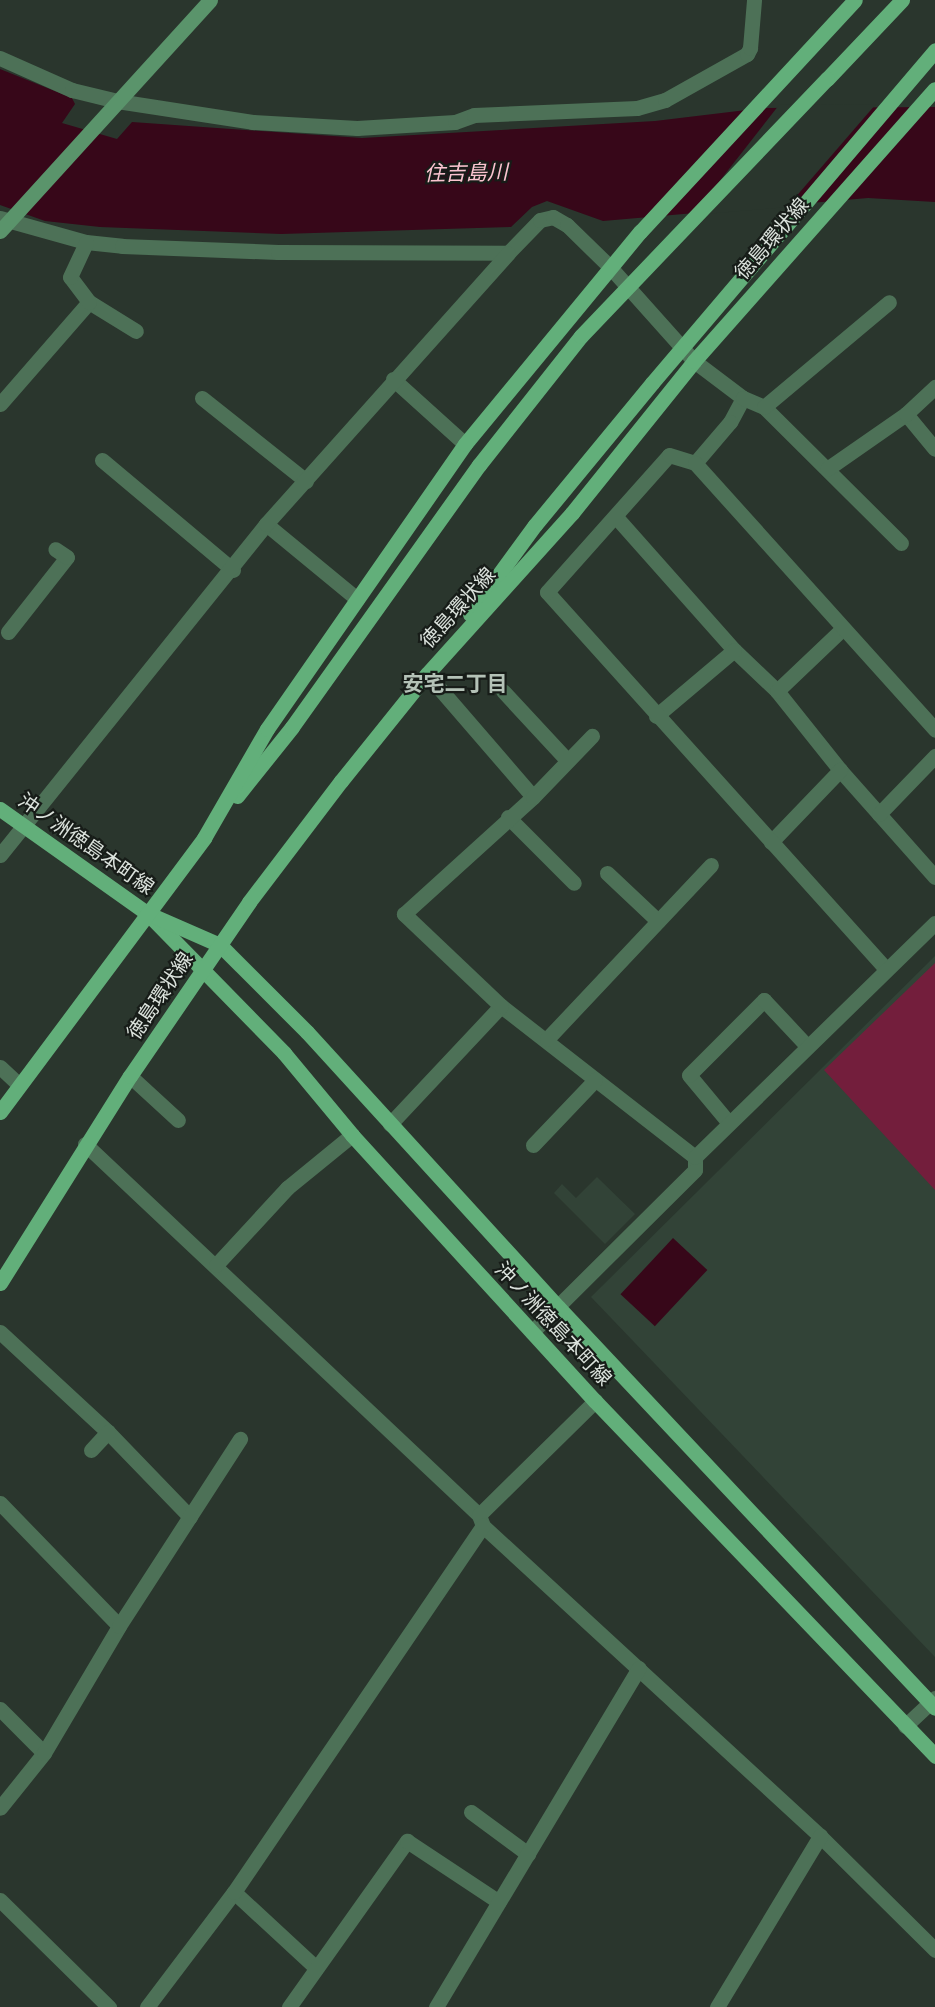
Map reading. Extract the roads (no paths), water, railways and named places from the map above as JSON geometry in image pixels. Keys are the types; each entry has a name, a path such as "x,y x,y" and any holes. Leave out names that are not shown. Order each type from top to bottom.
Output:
{"main road":[{"path":"204,838 267,729 465,444 640,232 855,0"},
{"path":"0,1112 147,913 292,727 479,465 582,336 902,0"},
{"path":"427,674 535,525 652,383 935,50"},
{"name":"徳島環状線","path":"0,1283 85,1144 130,1076 220,945 304,830 427,674 572,513 694,361 824,211 933,91"},
{"name":"沖ノ洲徳島本町線","path":"0,809 147,913 284,1053 352,1135 595,1401 935,1756"},
{"name":"沖ノ洲徳島本町線","path":"147,913 220,945 307,1032 558,1307 933,1703"}],"street":[{"path":"210,0 6,221 86,242 278,252 508,253"},
{"path":"0,58 72,90 117,101 252,122 357,128 455,122 474,115 637,108 665,100 747,54 750,48 754,0"},
{"path":"0,855 22,824 233,570 266,524 393,379 540,220 553,217 567,225 610,267 694,361 743,398 764,407 901,543"},
{"path":"86,242 70,277 89,302 136,331"},
{"path":"0,404 89,302"},
{"path":"764,407 889,302"},
{"path":"393,379 465,444"},
{"path":"827,470 906,414 935,387"},
{"path":"202,398 306,481"},
{"path":"695,463 730,422 743,398"},
{"path":"906,414 935,449"},
{"path":"886,969 656,716 547,592 669,455 695,463 841,630 935,730"},
{"path":"102,460 233,570"},
{"path":"616,517 734,650 777,691 840,770 935,877"},
{"path":"266,524 357,599"},
{"path":"3,633 67,557 55,549"},
{"path":"777,691 841,630"},
{"path":"656,716 734,650"},
{"path":"427,674 533,797"},
{"path":"503,691 567,760"},
{"path":"592,736 533,797 508,817 404,914 501,1006 547,1039 595,1080 695,1158"},
{"path":"879,814 935,756"},
{"path":"771,842 840,770"},
{"path":"508,817 574,883"},
{"path":"547,1039 711,865"},
{"path":"607,873 658,921"},
{"path":"532,1332 695,1170 695,1158 729,1123 935,923"},
{"path":"729,1123 689,1075 764,1000 807,1046"},
{"path":"390,1124 501,1006"},
{"path":"0,1067 19,1085"},
{"path":"130,1076 178,1120"},
{"path":"533,1145 595,1080"},
{"path":"216,1266 287,1188 352,1135"},
{"path":"85,1144 216,1266 481,1521 820,1836 935,1950"},
{"path":"0,1332 108,1432 190,1517"},
{"path":"147,2007 234,1892 481,1521 595,1401"},
{"path":"91,1450 108,1432"},
{"path":"0,1808 44,1753 119,1626 240,1439"},
{"path":"0,1503 119,1626"},
{"path":"436,2007 639,1668"},
{"path":"905,1726 933,1703"},
{"path":"0,1709 44,1753"},
{"path":"471,1812 528,1854"},
{"path":"717,2007 820,1836"},
{"path":"289,2007 407,1841 499,1902"},
{"path":"234,1892 316,1968"},
{"path":"0,1900 109,2007"}],"water":[{"name":"住吉島川","path":"0,69 72,98 75,104 62,123 117,139 132,122 362,138 655,121 763,108 935,107 935,202 868,198 603,221 547,201 532,207 511,227 281,234 100,227 45,221 0,205"},
{"path":"673,1238 707,1270 655,1326 620,1294"}],"district":[{"name":"安宅二丁目","path":"455,684"}]}
